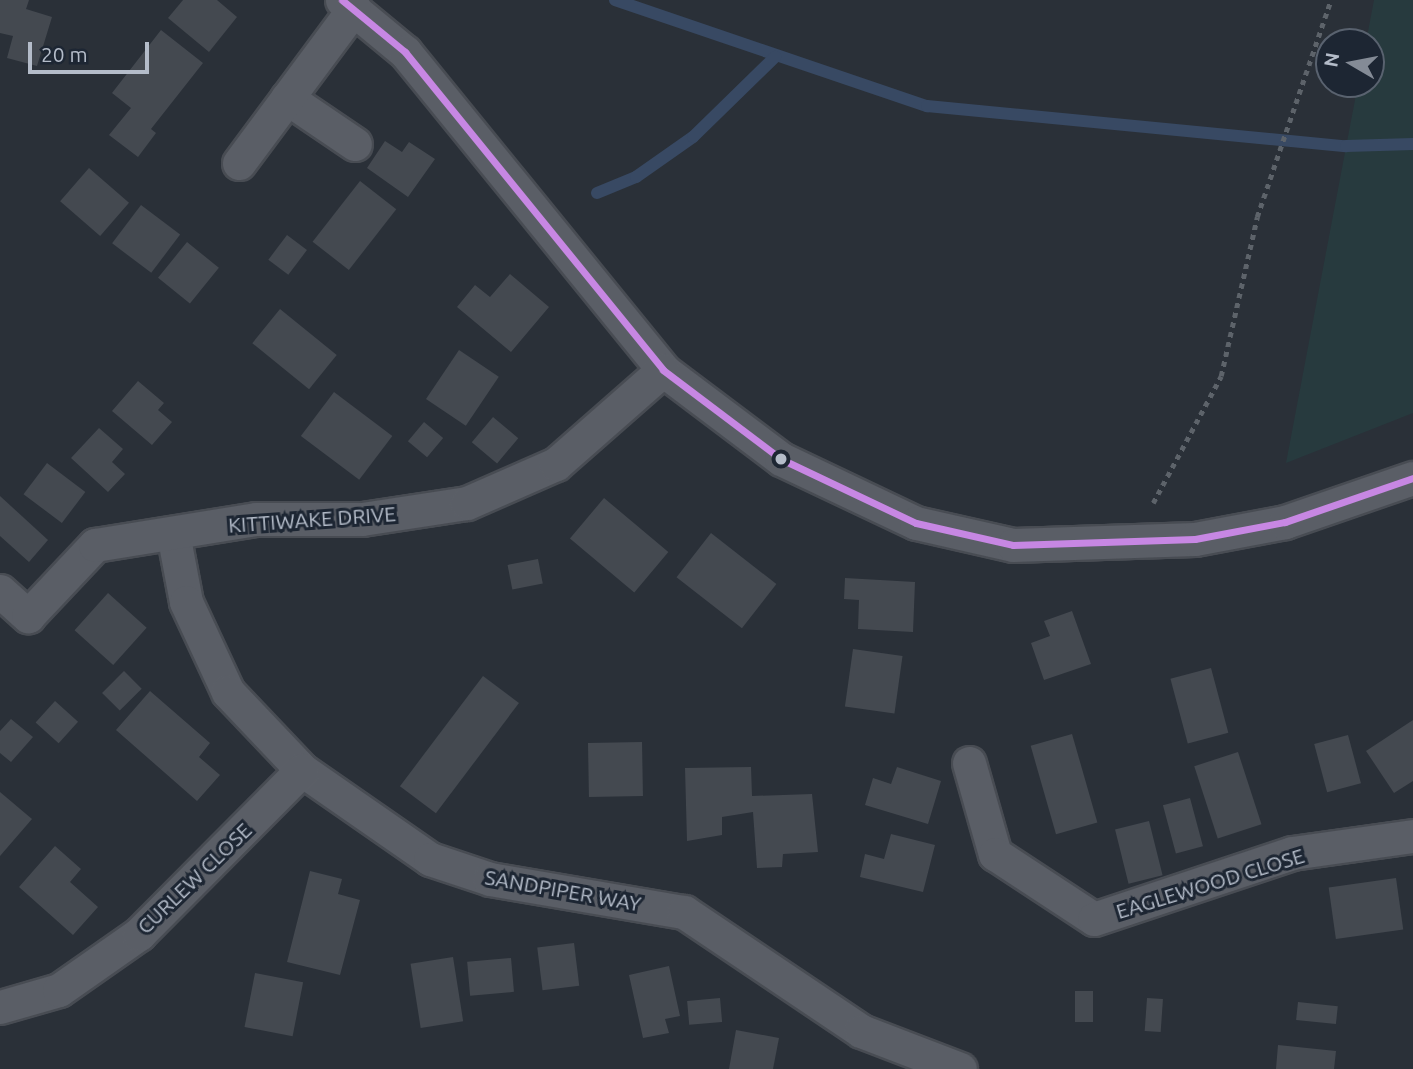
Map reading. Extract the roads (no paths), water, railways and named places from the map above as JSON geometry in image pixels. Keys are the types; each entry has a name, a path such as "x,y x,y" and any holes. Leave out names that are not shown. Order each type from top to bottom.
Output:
{"street":[{"path":"239,163 287,98 348,4 405,52 663,370 781,459 916,523 1013,545 1149,542 1285,522 1413,478"},
{"path":"287,98 355,144"},
{"name":"KITTIWAKE DRIVE","path":"0,591 28,616 95,545 256,519 362,519 467,503 556,464 663,370"},
{"name":"SANDPIPER WAY","path":"173,533 186,603 228,692 302,770 430,859 490,879 684,912 861,1031 960,1069"},
{"name":"EAGLEWOOD CLOSE","path":"969,763 995,855 1094,919 1292,853 1413,836"},
{"name":"CURLEW CLOSE","path":"0,1007 59,989 139,934 302,770"}],"waterway":[{"path":"615,0 927,106 1346,146 1413,144"},
{"path":"597,193 636,177 693,137 775,57"}]}
